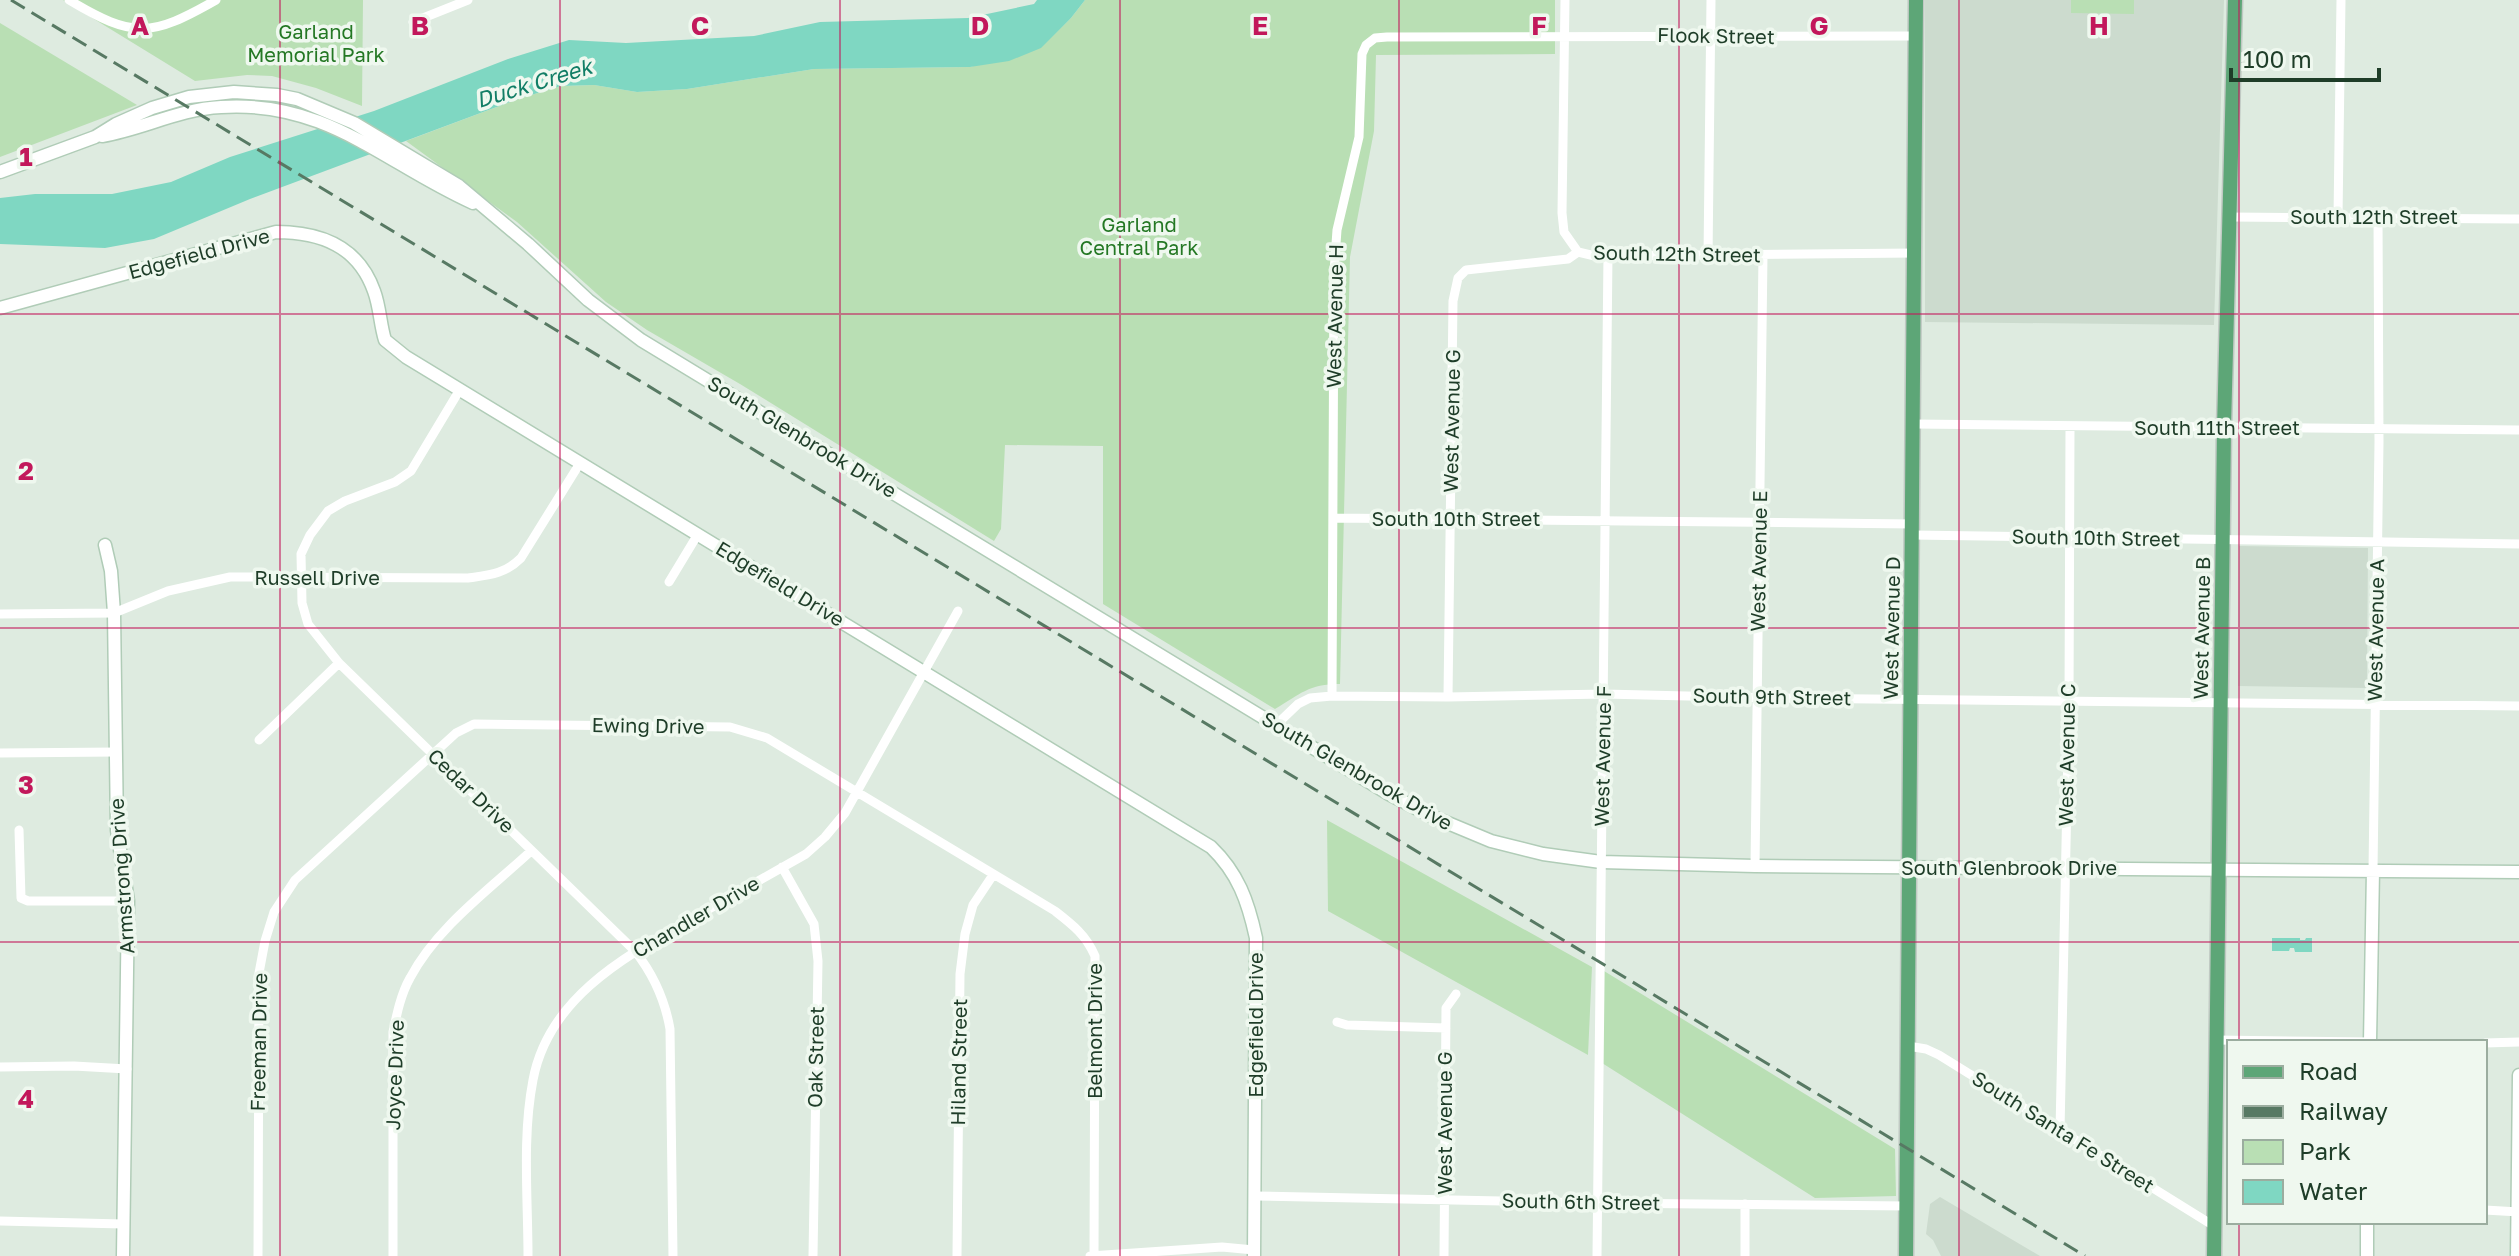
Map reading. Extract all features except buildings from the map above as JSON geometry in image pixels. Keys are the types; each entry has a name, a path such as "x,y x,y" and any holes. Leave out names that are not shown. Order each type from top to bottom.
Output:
{"main road":[{"name":"West Avenue D","path":"1906,1256 1916,0"},
{"name":"West Avenue B","path":"2214,1256 2224,428 2235,0"}],"street":[{"path":"69,0 116,25 150,29 181,20 216,0"},
{"path":"413,22 468,0"},
{"path":"1565,0 1562,213 1564,232 1578,252"},
{"path":"1708,257 1711,0"},
{"path":"2338,217 2341,0"},
{"name":"Flook Street","path":"1564,37 1916,36"},
{"name":"West Avenue H","path":"1332,696 1334,272 1337,230 1359,137 1361,62 1366,45 1375,38 1387,37 1564,37"},
{"name":"South Glenbrook Drive","path":"95,137 152,108 209,94 277,95 315,105 354,123 424,171"},
{"name":"South Glenbrook Drive","path":"0,172 95,137 119,133 179,113 221,107 265,108 297,113 338,128 459,186 588,300 641,340 1275,726 1389,794 1468,833 1543,854 1601,862 1755,866 2519,872"},
{"name":"South 12th Street","path":"2230,217 2519,219"},
{"name":"West Avenue A","path":"2371,1040 2378,217"},
{"name":"Edgefield Drive","path":"0,308 276,232 300,232 344,247 361,264 375,293 385,340 459,391 1211,847 1234,873 1249,906 1256,938 1254,1253"},
{"name":"South 12th Street","path":"1454,289 1458,278 1466,270 1568,259 1578,252 1708,257 1915,253"},
{"name":"West Avenue F","path":"1597,1256 1608,255"},
{"name":"West Avenue E","path":"1755,866 1763,255"},
{"name":"West Avenue G","path":"1448,697 1454,289"},
{"name":"Cedar Drive","path":"459,391 411,471 395,482 345,501 328,511 310,535 301,554 302,603 308,624 339,663 635,951 647,967 666,1008 670,1029 673,1256"},
{"name":"South 11th Street","path":"1914,424 2070,428 2519,430"},
{"name":"West Avenue C","path":"2060,1131 2069,702 2070,428"},
{"name":"Russell Drive","path":"0,614 114,613 193,584 230,577 468,578 500,573 510,569 521,558 580,463"},
{"name":"South 10th Street","path":"1334,518 1759,522 2070,538 2519,544"},
{"path":"669,582 698,534"},
{"name":"Armstrong Drive","path":"105,545 111,571 114,613 117,830 128,901 123,1256"},
{"name":"Chandler Drive","path":"528,1256 527,1125 533,1077 560,1016 596,979 635,951 806,854 825,837 845,813 958,611"},
{"path":"259,740 339,663"},
{"name":"South 9th Street","path":"1275,726 1298,704 1310,698 1332,696 1604,694 2519,706"},
{"name":"Ewing Drive","path":"434,755 456,733 474,724 730,727 767,738 857,792"},
{"path":"0,753 116,752"},
{"name":"Freeman Drive","path":"258,1256 259,973 274,912 295,880 434,755"},
{"name":"Belmont Drive","path":"857,792 1055,911 1088,939 1095,956 1094,1255"},
{"path":"19,830 21,898 28,901 128,901"},
{"name":"Joyce Drive","path":"393,1256 393,1032 398,1008 409,978 435,941 531,851"},
{"name":"Oak Street","path":"782,867 814,924 818,961 813,1256"},
{"name":"Hiland Street","path":"957,1256 960,974 965,934 973,905 993,875"},
{"name":"West Avenue G","path":"1444,1256 1446,1008 1456,994"},
{"path":"1337,1022 1347,1025 1446,1028"},
{"path":"2216,1040 2227,1040"},
{"path":"2487,1043 2519,1042"},
{"name":"South Santa Fe Street","path":"1908,1046 1939,1055 2214,1226"},
{"path":"0,1067 127,1069"},
{"path":"2517,1256 2519,1075"},
{"name":"South 6th Street","path":"1255,1196 1907,1206"},
{"path":"1745,1204 1745,1256"},
{"path":"2487,1210 2518,1212"},
{"path":"0,1221 123,1224"},
{"path":"2367,1224 2367,1256"},
{"path":"1088,1256 1210,1248 1254,1253"}],"shaded area":[{"path":"1925,0 2224,0 2214,325 1925,322"},
{"path":"2239,546 2368,548 2367,688 2238,686"},
{"path":"1940,1197 2040,1256 1941,1256 1933,1240 1926,1234 1930,1204"}],"green space":[{"name":"Garland Memorial Park","path":"63,0 363,0 362,106 316,88 272,76 247,75 195,81"},
{"name":"Garland Central Park","path":"1085,0 1555,0 1555,54 1376,55 1374,131 1350,257 1340,684 1312,688 1275,709 1103,604 1103,446 1005,445 1001,529 994,541 647,330 606,302 517,222 406,141 561,86 594,85 637,92 687,89 814,69 970,67 1041,47"},
{"path":"2071,0 2134,0 2134,14 2071,13"},
{"path":"0,23 137,105 0,157"},
{"path":"1327,820 1592,967 1588,1055 1328,911"},
{"path":"1604,971 1895,1149 1896,1196 1815,1198 1602,1063"}],"water":[{"name":"Duck Creek","path":"1037,0 1085,0 1041,48 1009,61 970,67 814,69 687,89 637,92 594,85 561,86 250,199 154,239 105,248 0,244 0,198 35,194 112,194 171,182 230,157 374,111 508,59 569,40 626,43 754,36 820,22 968,18 1034,4"},
{"path":"2272,938 2312,938 2312,952 2295,952 2294,948 2272,951"}],"railway":[{"path":"11,0 2085,1256"}]}
